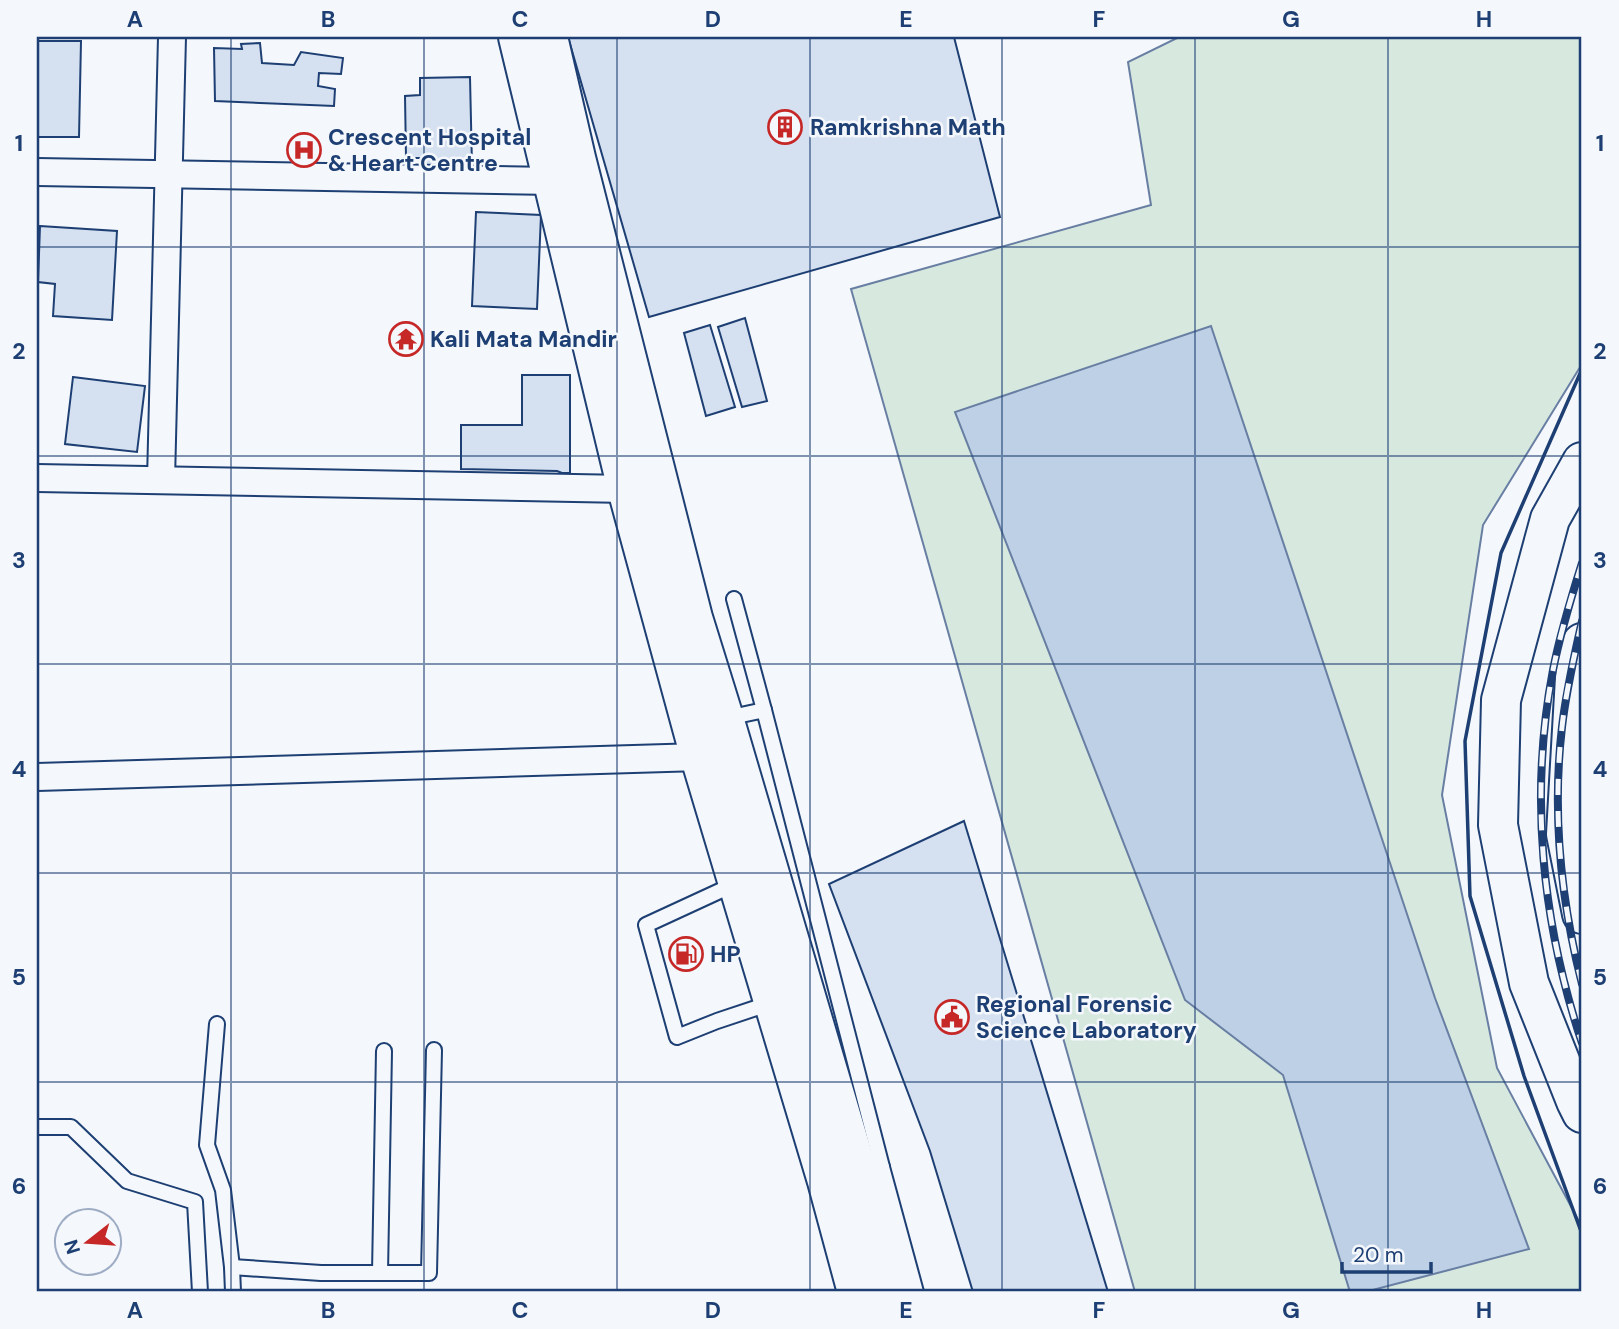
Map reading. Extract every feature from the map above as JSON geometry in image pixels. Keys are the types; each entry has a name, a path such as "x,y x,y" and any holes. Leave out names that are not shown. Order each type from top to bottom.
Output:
{"main road":[{"path":"518,37 567,179 642,486 700,757 772,1002 850,1175 857,1292"},
{"path":"548,37 567,179"},
{"path":"1582,461 1550,519 1501,700 1498,825 1530,983 1582,1113"},
{"path":"642,486 693,618 724,718 850,1175 890,1292"},
{"path":"1582,643 1576,660 1566,834 1582,914"}],"street":[{"path":"161,480 172,37"},
{"path":"37,172 567,179"},
{"path":"37,478 642,486"},
{"path":"37,777 700,757"}],"lane":[{"path":"734,599 764,710 850,1175 916,1292"},
{"path":"724,718 764,710"},
{"path":"737,883 646,925 677,1037 772,1002"},
{"path":"217,1024 207,1145 223,1190 233,1292"},
{"path":"232,1267 321,1273 429,1273 434,1050"},
{"path":"380,1273 384,1051"},
{"path":"37,1127 71,1127 127,1181 195,1202 200,1292"}],"shaded area":[{"path":"1179,37 1582,37 1582,364 1483,525 1442,795 1497,1068 1582,1227 1582,1292 1135,1292 851,289 1151,205 1128,62"}],"water":[{"path":"1211,326 1435,998 1529,1249 1365,1292 1350,1292 1283,1075 1185,1000 955,412"}],"building":[{"name":"Ramkrishna Math","path":"568,37 954,37 1000,217 649,317"},
{"path":"37,41 81,41 79,137 37,137"},
{"path":"260,43 262,63 294,65 301,52 343,58 341,74 319,73 318,86 335,89 334,106 215,101 214,48 242,49 241,44"},
{"path":"470,77 472,166 425,167 425,158 406,158 405,96 420,95 420,78"},
{"path":"476,212 541,215 537,309 472,306"},
{"path":"40,226 117,231 112,320 53,316 55,284 38,282"},
{"path":"745,318 767,401 742,407 718,327"},
{"path":"710,325 735,407 706,416 684,333"},
{"path":"522,375 570,375 570,473 461,469 461,425 522,425"},
{"path":"73,377 145,386 137,452 65,444"},
{"name":"Regional Forensic Science Laboratory","path":"964,821 1108,1292 973,1292 930,1151 829,884"}],"railway":[{"path":"1582,563 1553,670 1546,717 1541,811 1549,905 1557,952 1582,1043"},
{"path":"1582,621 1564,714 1558,792 1560,857 1582,984"}],"wall":[{"path":"1582,369 1501,553 1465,741 1470,896 1524,1076 1582,1234"}],"place":[{"name":"Ramkrishna Math","path":"785,127"},
{"name":"Crescent Hospital & Heart Centre","path":"304,150"},
{"name":"Kali Mata Mandir","path":"406,339"},
{"name":"HP","path":"686,954"},
{"name":"Regional Forensic Science Laboratory","path":"952,1017"}]}
